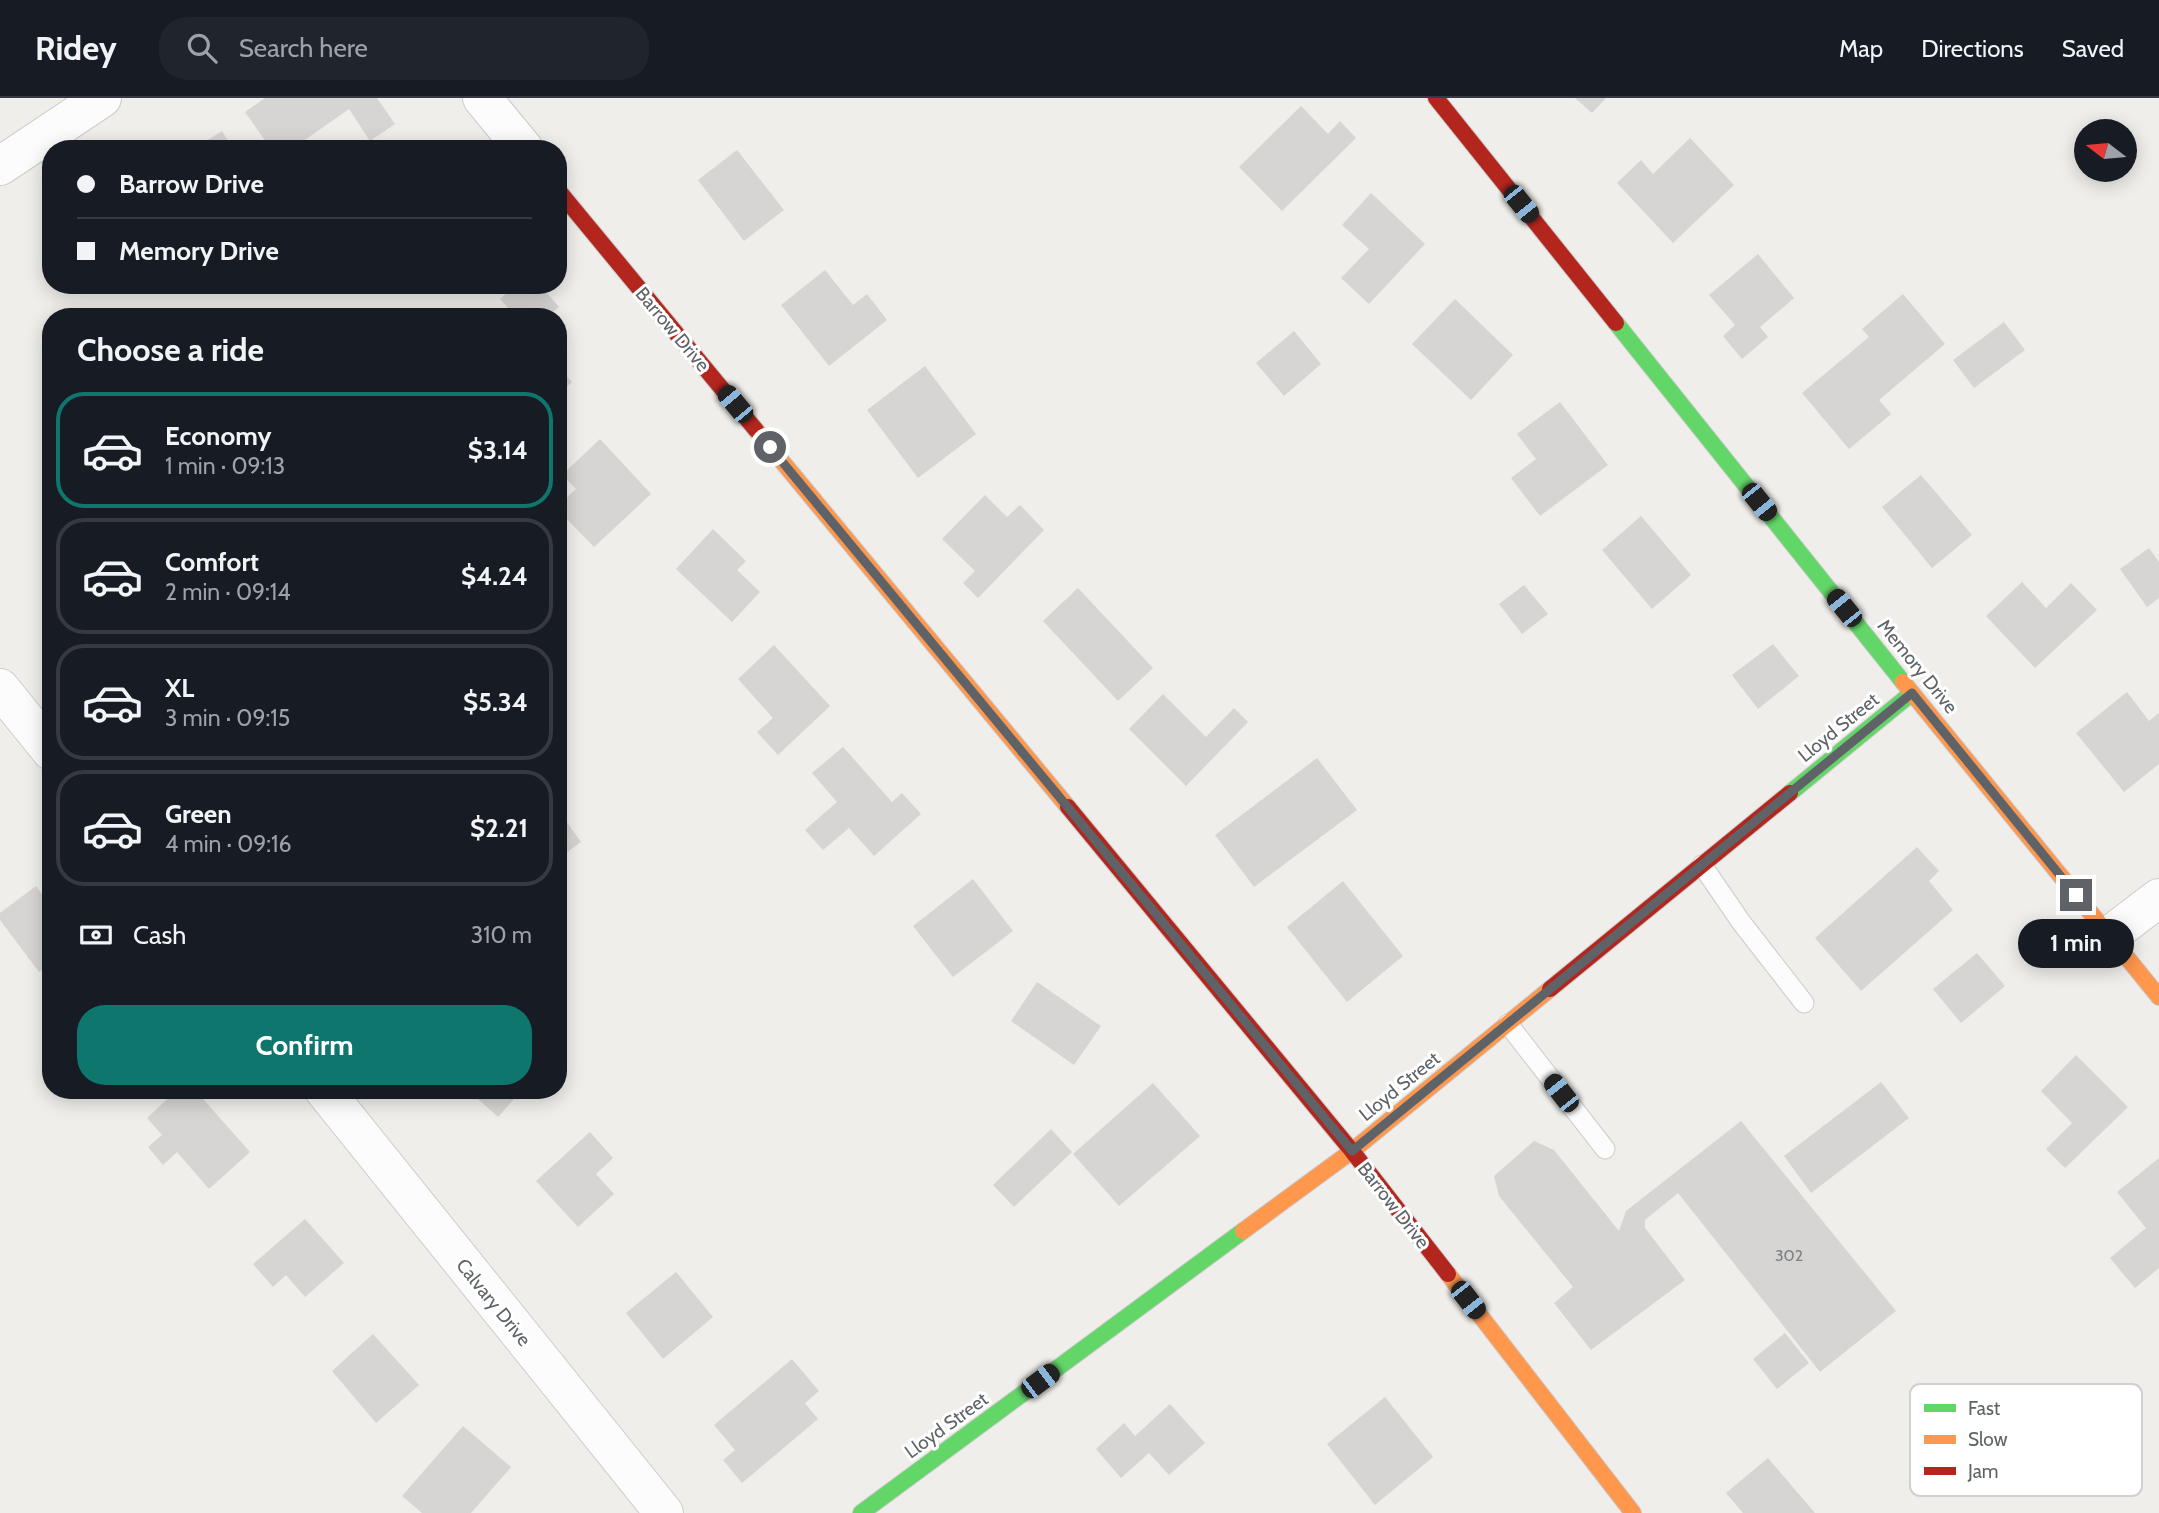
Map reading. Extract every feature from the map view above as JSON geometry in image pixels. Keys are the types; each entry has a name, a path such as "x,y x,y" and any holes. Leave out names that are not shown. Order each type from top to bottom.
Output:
{"street":[{"path":"0,166 102,98"},
{"path":"482,98 517,140"},
{"name":"Memory Drive","path":"1436,98 2159,997"},
{"name":"Barrow Drive","path":"567,201 1352,1151 1633,1513"},
{"path":"0,688 42,740"},
{"name":"Lloyd Street","path":"861,1513 1352,1151 1912,693"},
{"path":"2109,936 2159,898"},
{"name":"Calvary Drive","path":"331,1099 664,1513"}],"lane":[{"path":"1702,865 1741,922 1804,1003"},
{"path":"1508,1024 1605,1149"}],"building":[{"path":"265,98 377,98 395,124 369,140 349,109 305,140 265,140 245,112"},
{"path":"1575,98 1606,98 1592,113"},
{"path":"1301,106 1328,134 1340,121 1356,138 1282,211 1239,167"},
{"path":"222,131 228,140 208,140"},
{"path":"1690,138 1734,185 1673,243 1617,183 1641,160 1653,174"},
{"path":"737,150 784,210 744,241 698,180"},
{"path":"1371,193 1425,244 1369,304 1341,278 1369,249 1342,225"},
{"path":"1758,254 1794,298 1760,327 1768,337 1742,359 1723,336 1735,325 1709,295"},
{"path":"825,270 853,305 867,294 887,320 829,366 781,305"},
{"path":"506,294 548,294 559,307 508,308 500,299"},
{"path":"1903,294 1945,344 1879,400 1891,414 1849,449 1802,393 1869,337 1862,329"},
{"path":"1455,299 1513,355 1471,400 1412,344"},
{"path":"2004,322 2025,350 1974,388 1953,360"},
{"path":"1294,331 1321,364 1284,396 1256,363"},
{"path":"925,366 976,434 918,478 867,410"},
{"path":"1560,402 1608,465 1540,516 1511,478 1536,459 1517,434"},
{"path":"600,439 651,494 594,547 567,519 567,498 576,489 567,480 567,470"},
{"path":"1921,475 1972,535 1932,568 1882,507"},
{"path":"985,495 1007,517 1020,505 1044,530 978,598 963,583 975,571 942,539"},
{"path":"1641,516 1691,575 1652,609 1602,550"},
{"path":"713,529 746,561 737,570 760,592 732,622 676,569"},
{"path":"2149,548 2159,562 2159,598 2147,607 2120,569"},
{"path":"2022,582 2046,608 2071,583 2097,610 2035,668 1986,616"},
{"path":"1524,585 1548,614 1522,634 1499,604"},
{"path":"1078,588 1153,668 1118,701 1043,621"},
{"path":"1773,644 1799,676 1758,709 1732,675"},
{"path":"774,645 830,706 778,755 757,732 773,718 738,679"},
{"path":"2127,692 2149,721 2159,713 2159,764 2124,792 2076,733"},
{"path":"1163,694 1206,737 1234,708 1248,722 1186,786 1129,729"},
{"path":"843,747 892,802 902,793 921,814 874,856 849,828 823,850 805,830 837,802 812,773"},
{"path":"1317,758 1357,810 1254,887 1215,835"},
{"path":"567,823 581,842 567,852"},
{"path":"1917,847 1939,871 1929,881 1953,910 1861,991 1815,938"},
{"path":"973,879 1013,931 953,977 913,926"},
{"path":"1343,881 1403,956 1347,1002 1287,927"},
{"path":"36,886 42,894 42,970 39,972 0,920 0,913"},
{"path":"1977,953 2005,986 1961,1023 1933,989"},
{"path":"1037,982 1101,1026 1074,1065 1011,1021"},
{"path":"2076,1055 2128,1107 2065,1168 2046,1149 2072,1123 2041,1091"},
{"path":"1881,1082 1909,1118 1811,1193 1784,1156"},
{"path":"1153,1083 1200,1136 1119,1206 1073,1154"},
{"path":"167,1099 203,1099 250,1152 209,1189 177,1152 163,1165 148,1147 162,1135 147,1118"},
{"path":"478,1099 514,1099 498,1117"},
{"path":"1741,1121 1896,1311 1820,1372 1678,1193 1645,1220 1645,1228 1685,1280 1591,1350 1554,1303 1573,1287 1499,1196 1494,1176 1534,1141 1554,1150 1619,1231 1626,1211"},
{"path":"1051,1129 1072,1152 1014,1207 993,1185"},
{"path":"590,1132 613,1158 596,1174 614,1194 578,1227 536,1181"},
{"path":"2159,1158 2159,1268 2135,1288 2110,1258 2146,1228 2117,1192"},
{"path":"305,1219 344,1263 305,1297 286,1275 273,1287 253,1264"},
{"path":"676,1272 713,1317 663,1359 626,1313"},
{"path":"1785,1333 1809,1363 1777,1389 1753,1359"},
{"path":"373,1334 419,1385 376,1423 332,1371"},
{"path":"792,1359 819,1391 805,1403 818,1419 742,1483 723,1460 735,1450 714,1425"},
{"path":"1385,1397 1433,1457 1375,1505 1327,1444"},
{"path":"1170,1404 1205,1443 1169,1475 1149,1453 1121,1478 1096,1449 1124,1423 1135,1436"},
{"path":"463,1426 511,1467 471,1513 422,1513 402,1496"},
{"path":"1768,1458 1815,1513 1743,1513 1726,1493"}],"traffic: fast":[{"path":"1616,323 1903,682"},
{"path":"1790,793 1912,693"},
{"path":"861,1513 1243,1231"}],"traffic: slow":[{"path":"756,430 1068,807"},
{"path":"1903,682 2159,997"},
{"path":"1243,1231 1352,1151 1550,989"},
{"path":"1448,1274 1633,1513"}],"traffic: jam":[{"path":"1436,98 1616,323"},
{"path":"567,201 756,430"},
{"path":"1550,989 1790,793"},
{"path":"1068,807 1352,1151 1448,1274"}],"route":[{"path":"770,447 1352,1151 1912,693 2076,895"}]}
